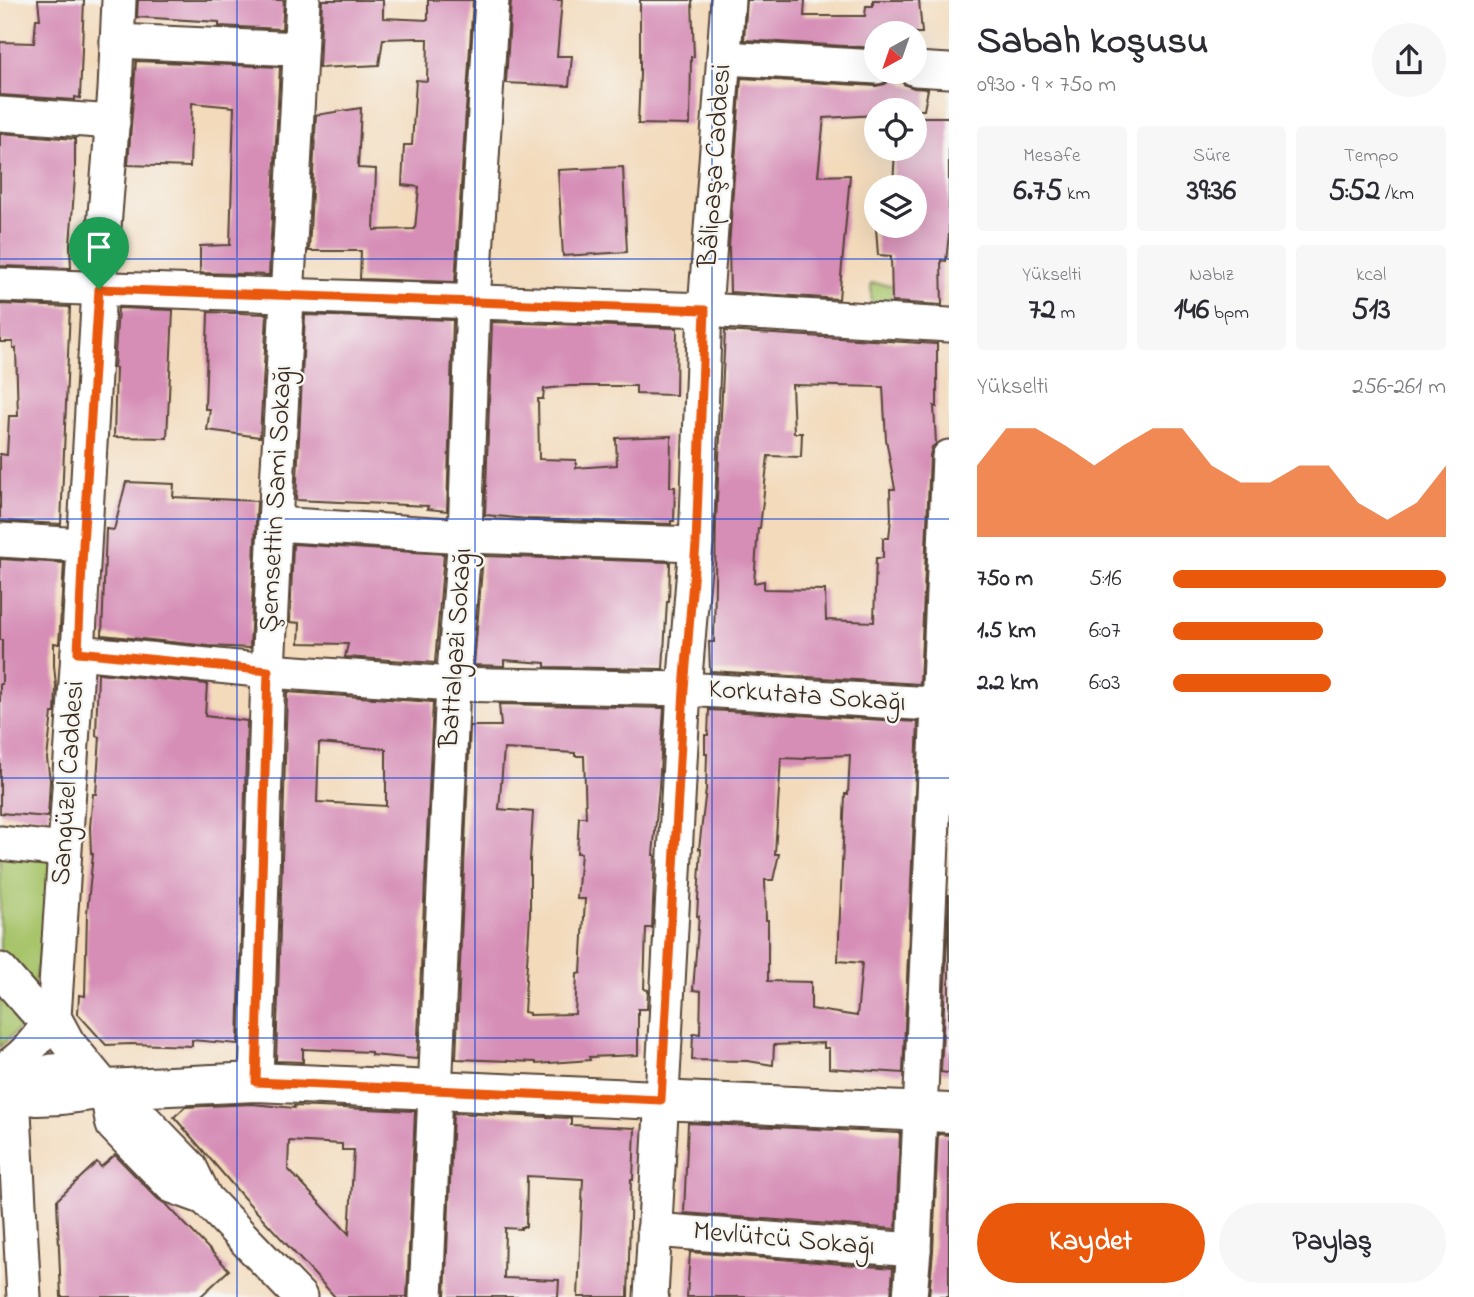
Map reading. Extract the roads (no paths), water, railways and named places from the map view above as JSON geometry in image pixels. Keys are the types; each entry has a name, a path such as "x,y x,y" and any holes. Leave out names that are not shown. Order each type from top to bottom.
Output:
{"main road":[{"path":"5,1085 36,1096 62,1096 106,1089 256,1082 934,1112"}],"street":[{"name":"Sangüzel Caddesi","path":"54,1017 119,0"},
{"name":"Şemsettin Sami Sokağı","path":"256,1082 268,671 303,0"},
{"name":"Battalgazi Sokağı","path":"426,1297 453,684 465,536 473,302 492,0"},
{"name":"Bâlipaşa Caddesi","path":"651,1297 684,689 696,544 705,310 728,0"},
{"path":"117,41 300,49"},
{"path":"724,58 864,66"},
{"path":"928,70 949,71"},
{"path":"0,114 113,122"},
{"path":"0,285 705,310 949,325"},
{"path":"910,1297 934,1112 949,457"},
{"path":"275,524 465,536 696,544"},
{"path":"0,540 83,545"},
{"name":"Korkutata Sokağı","path":"78,652 268,671 453,684 684,689 943,705"},
{"path":"0,844 64,850"},
{"path":"0,970 34,1009 54,1017 68,1043 106,1089 132,1107 190,1167 205,1198 300,1297"},
{"path":"24,1297 14,1112 5,1085 11,1065 25,1053 54,1017"},
{"name":"Mevlütcü Sokağı","path":"654,1230 914,1251"}]}
